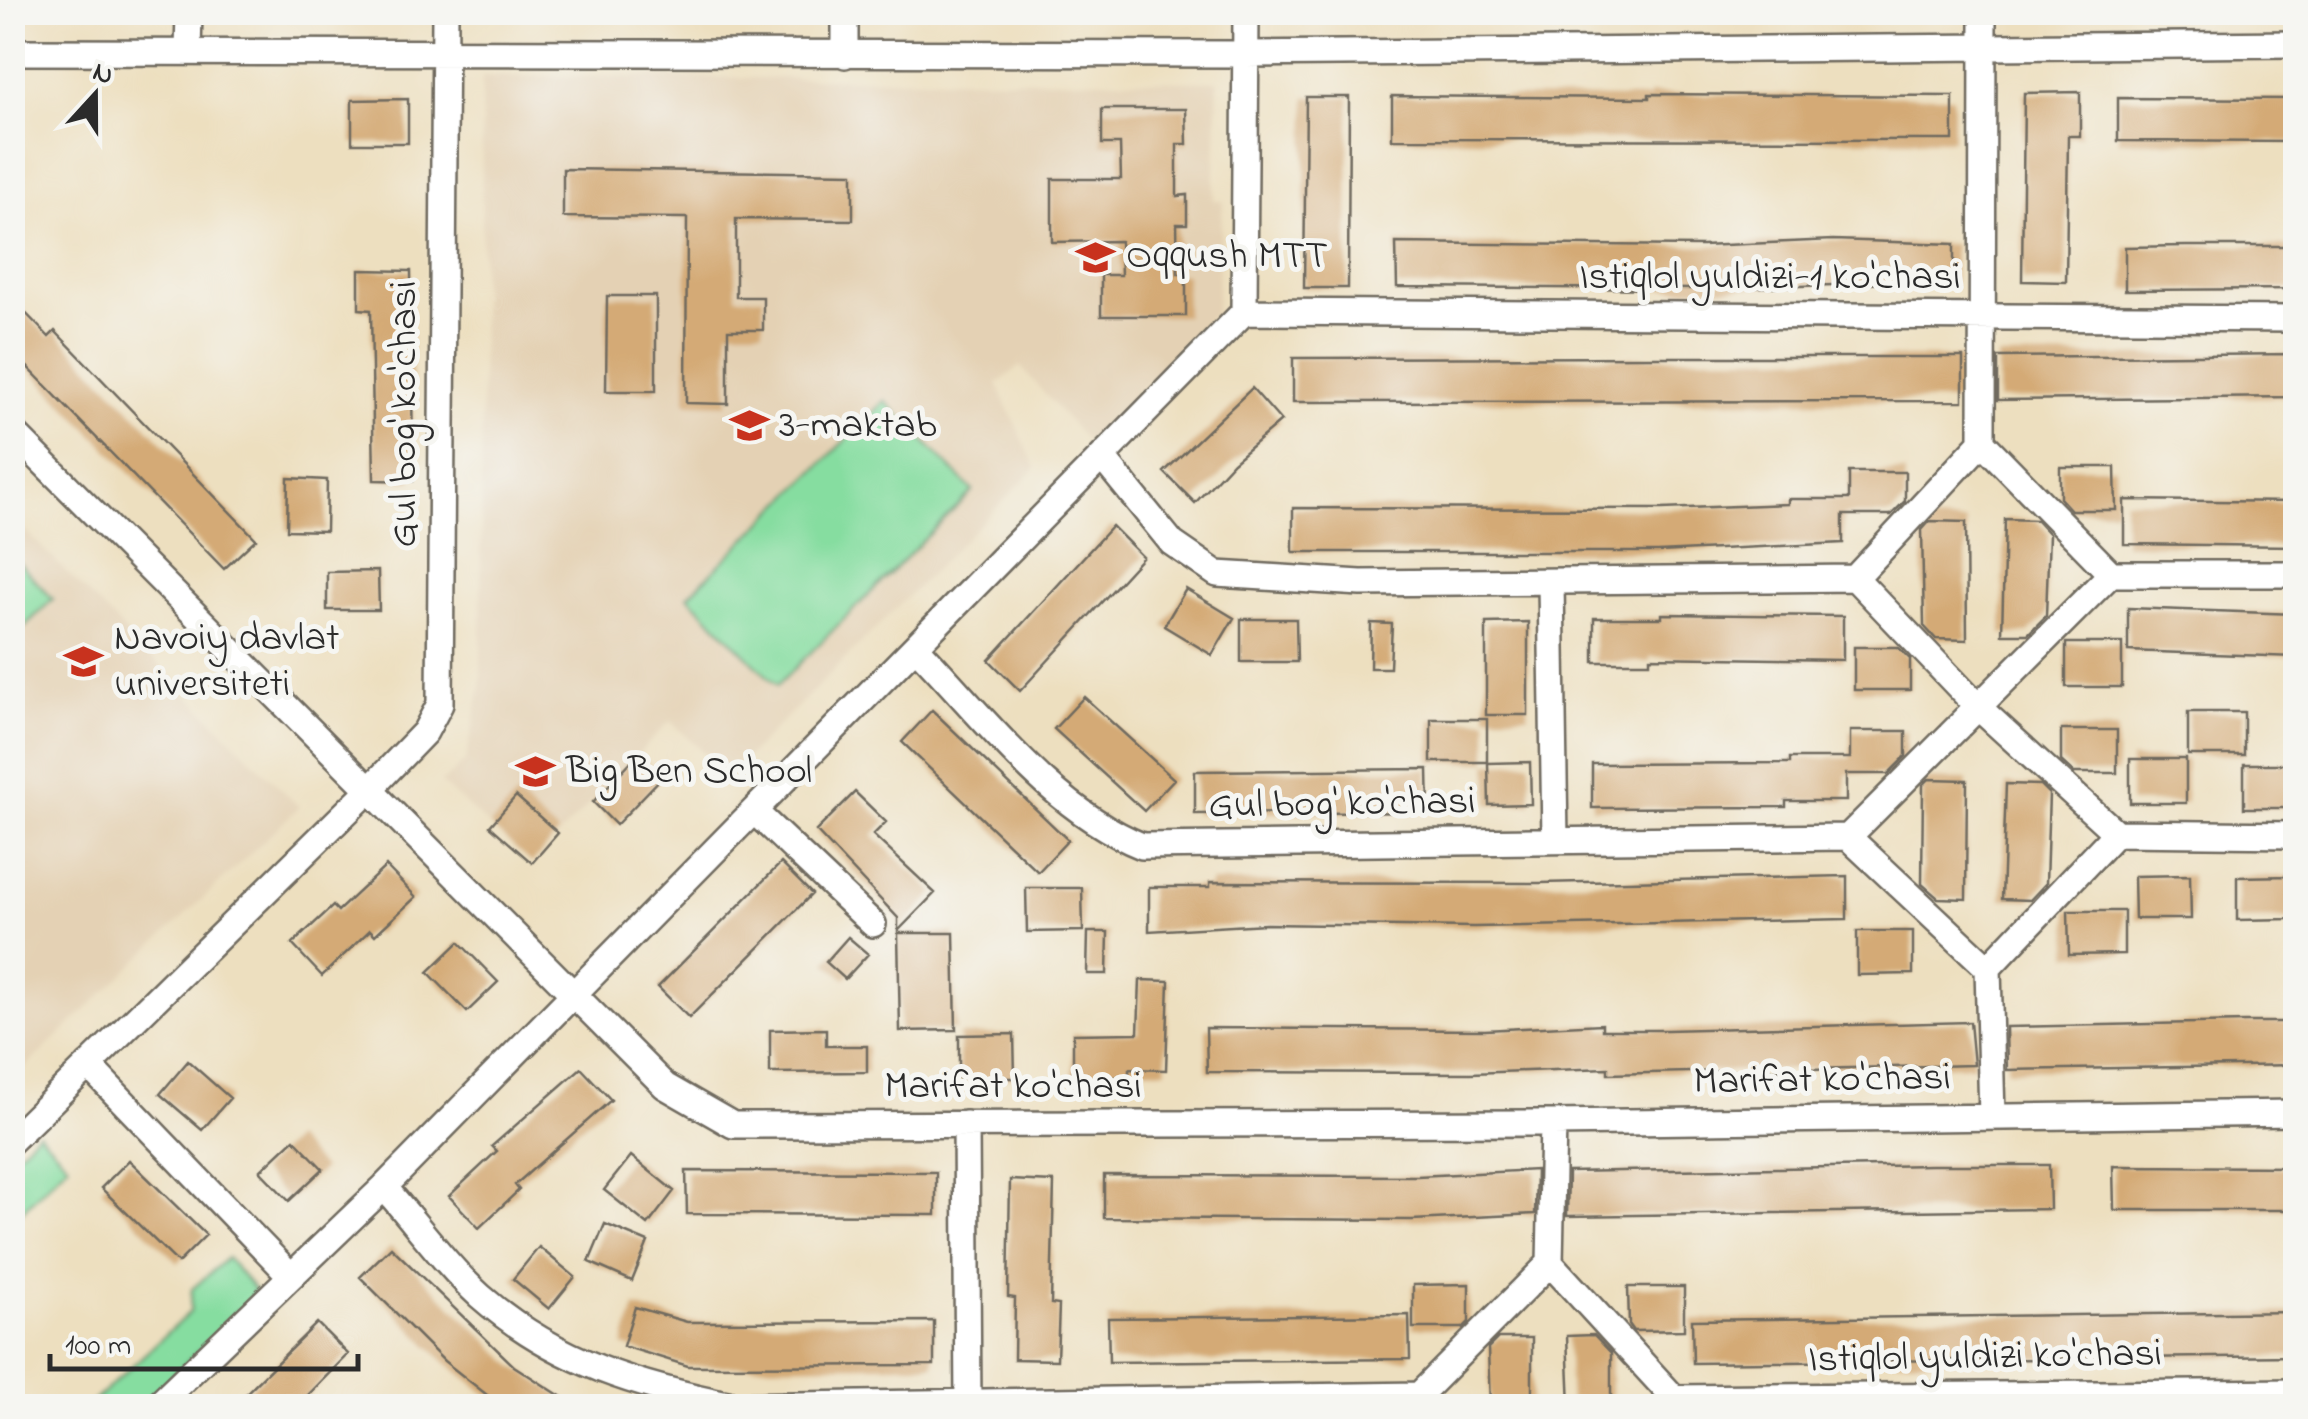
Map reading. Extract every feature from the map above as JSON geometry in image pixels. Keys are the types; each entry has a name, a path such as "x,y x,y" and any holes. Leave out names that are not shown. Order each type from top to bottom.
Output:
{"street":[{"path":"188,52 189,12"},
{"name":"Gul bog' ko'chasi","path":"12,1140 370,790 426,732 440,704 445,12"},
{"path":"845,55 846,12"},
{"path":"156,1406 384,1187 1244,312 1246,12"},
{"path":"1102,458 1172,543 1217,574 1361,583 1856,578 1982,442 1983,12"},
{"path":"12,52 1244,54 2296,44"},
{"name":"Istiqlol yuldizi-1 ko'chasi","path":"1244,312 2296,320"},
{"name":"Marifat ko'chasi","path":"12,432 665,1086 733,1125 1553,1123 2296,1113"},
{"path":"1982,442 2111,574"},
{"path":"1988,968 1848,838 2111,574 2296,574"},
{"path":"1856,578 1978,707 2116,833 2296,835"},
{"path":"1551,583 1555,840"},
{"name":"Gul bog' ko'chasi","path":"916,647 1035,769 1090,819 1104,831 1142,846 1848,838"},
{"path":"754,810 873,924"},
{"path":"1992,1116 1988,968 2116,833"},
{"path":"88,1065 292,1276"},
{"path":"384,1187 480,1296 554,1350 642,1387 737,1406 1425,1401 1550,1263 1553,1123"},
{"path":"966,1124 968,1405"},
{"path":"1550,1263 1670,1402"},
{"name":"Istiqlol yuldizi ko'chasi","path":"1670,1402 2227,1400 2296,1392"}],"shaded area":[{"name":"3-maktab","path":"482,76 1218,81 1214,200 1223,201 1216,312 1088,443 1020,366 997,384 1036,468 729,775 670,721 532,863 441,783 466,761 481,687"},
{"name":"Navoiy davlat universiteti","path":"13,518 299,807 13,1079"}],"green space":[{"path":"885,401 973,491 777,686 688,596"},
{"path":"13,557 53,599 13,638"},
{"path":"38,1132 68,1164 13,1220 13,1158"},
{"path":"227,1258 258,1294 142,1406 89,1406 190,1312 192,1289"}],"building":[{"path":"2080,92 2080,136 2068,136 2066,282 2022,281 2024,93"},
{"path":"1649,94 1953,96 1953,140 1392,139 1392,96 1649,98"},
{"path":"1306,97 1349,97 1348,288 1304,288"},
{"path":"2118,98 2296,99 2296,142 2118,141"},
{"path":"408,99 408,143 352,143 352,100"},
{"path":"1102,109 1186,109 1187,144 1177,144 1177,196 1187,195 1187,224 1177,224 1178,274 1186,274 1186,316 1101,316 1101,275 1121,275 1120,241 1052,242 1052,179 1121,179 1120,144 1102,144"},
{"path":"563,169 853,173 853,220 736,219 736,297 763,297 763,330 728,330 728,404 686,403 687,218 563,217"},
{"path":"1833,240 1954,244 1954,288 1899,288 1899,283 1698,289 1397,287 1396,243 1702,246"},
{"path":"2296,246 2296,289 2125,290 2125,247"},
{"path":"359,270 411,271 413,481 374,480 371,310 359,309"},
{"path":"607,296 656,296 656,391 606,391"},
{"path":"12,299 49,337 55,331 256,539 224,569 12,351"},
{"path":"2296,354 2296,397 1998,400 1998,357"},
{"path":"1963,357 1963,401 1293,402 1293,358"},
{"path":"1252,388 1281,421 1233,462 1195,503 1164,472"},
{"path":"2060,467 2115,467 2116,510 2071,510 2060,498"},
{"path":"1849,472 1905,472 1905,501 1891,515 1843,515 1843,543 1658,552 1293,552 1293,508 1662,509 1788,504 1788,499 1849,499"},
{"path":"288,478 327,480 326,531 287,530"},
{"path":"2124,500 2296,502 2296,546 2124,544"},
{"path":"2005,519 2036,520 2049,534 2046,616 2028,634 2002,634"},
{"path":"1930,521 1966,522 1967,640 1936,639 1924,626 1922,530"},
{"path":"1112,526 1143,557 1020,691 989,660"},
{"path":"378,571 379,610 327,610 327,572"},
{"path":"1186,589 1234,618 1212,655 1164,626"},
{"path":"2128,608 2296,614 2296,657 2128,651"},
{"path":"1662,614 1843,616 1843,660 1650,657 1650,662 1594,662 1594,618 1662,618"},
{"path":"1241,619 1296,619 1297,662 1241,662"},
{"path":"1528,622 1528,715 1486,715 1486,623"},
{"path":"1371,623 1392,624 1390,668 1370,668"},
{"path":"2066,643 2122,643 2122,687 2066,687"},
{"path":"1854,647 1898,647 1910,659 1910,690 1854,690"},
{"path":"1084,697 1174,779 1144,811 1054,729"},
{"path":"932,710 1068,840 1038,872 902,742"},
{"path":"2188,712 2244,712 2244,755 2188,755"},
{"path":"1431,719 1487,719 1487,762 1431,762"},
{"path":"2061,730 2117,730 2117,773 2074,773 2061,761"},
{"path":"1850,731 1906,731 1906,756 1888,774 1846,774 1846,801 1786,801 1786,807 1592,808 1592,764 1790,763 1790,758 1850,758"},
{"path":"638,754 662,777 616,825 593,802"},
{"path":"2130,759 2186,759 2186,803 2130,803"},
{"path":"1530,762 1531,804 1489,805 1488,763"},
{"path":"2244,764 2296,764 2296,808 2244,808"},
{"path":"1428,769 1429,812 1195,814 1195,771"},
{"path":"1929,779 1967,780 1966,899 1938,898 1922,884 1923,785"},
{"path":"2006,784 2040,785 2049,794 2046,883 2030,900 2002,899"},
{"path":"855,792 886,822 873,835 935,893 898,931 898,918 816,831"},
{"path":"516,796 558,833 532,863 490,826"},
{"path":"781,863 812,894 689,1018 658,987"},
{"path":"386,866 416,897 375,935 370,930 322,976 292,944 333,906 338,911"},
{"path":"2190,875 2191,919 2135,919 2134,876"},
{"path":"1847,876 1847,919 1474,927 1266,924 1149,931 1149,887 1210,887 1210,882 1540,883"},
{"path":"2293,876 2293,919 2237,920 2237,877"},
{"path":"1026,888 1082,888 1083,931 1027,932"},
{"path":"2068,911 2124,911 2124,954 2069,955"},
{"path":"1857,931 1913,931 1913,974 1857,975"},
{"path":"1088,932 1108,932 1107,974 1087,974"},
{"path":"898,933 954,933 956,1030 900,1031"},
{"path":"848,937 868,954 845,979 826,962"},
{"path":"459,942 498,982 467,1012 428,972"},
{"path":"1140,980 1169,981 1166,1070 1129,1069 1129,1077 1073,1077 1073,1034 1138,1033"},
{"path":"1970,1022 1974,1065 1608,1074 1608,1068 1471,1073 1207,1072 1206,1028 1485,1030 1602,1024 1602,1030 1667,1030"},
{"path":"2296,1022 2296,1065 2007,1070 2006,1027"},
{"path":"826,1029 826,1046 867,1046 867,1072 770,1073 770,1030"},
{"path":"1014,1034 1015,1078 959,1078 959,1035"},
{"path":"188,1061 230,1098 202,1130 160,1094"},
{"path":"581,1068 611,1100 515,1185 519,1190 479,1228 449,1196 497,1151 492,1146"},
{"path":"294,1139 323,1169 289,1201 260,1171"},
{"path":"631,1156 674,1191 648,1225 604,1190"},
{"path":"129,1160 206,1235 178,1263 101,1188"},
{"path":"2049,1165 2050,1209 1567,1216 1568,1172"},
{"path":"2113,1166 2296,1167 2296,1210 2114,1210"},
{"path":"1536,1170 1535,1214 1412,1220 1104,1218 1104,1175 1417,1176"},
{"path":"686,1171 936,1172 936,1215 687,1214"},
{"path":"1010,1180 1054,1182 1051,1304 1059,1305 1057,1360 1014,1359 1015,1298 1008,1297"},
{"path":"605,1224 648,1242 632,1281 589,1262"},
{"path":"391,1247 514,1366 576,1406 501,1406 444,1361 360,1277"},
{"path":"539,1247 575,1277 549,1309 513,1279"},
{"path":"1469,1284 1469,1322 1463,1328 1413,1328 1413,1285"},
{"path":"1628,1287 1684,1287 1684,1330 1634,1331 1629,1324"},
{"path":"635,1307 687,1322 934,1321 934,1365 688,1366 623,1346"},
{"path":"2296,1312 2296,1356 1693,1363 1692,1320"},
{"path":"1409,1315 1410,1359 1109,1362 1108,1318"},
{"path":"317,1323 348,1354 304,1399 296,1406 233,1406"},
{"path":"1594,1335 1611,1353 1611,1406 1570,1406 1567,1336"},
{"path":"1498,1338 1532,1338 1532,1406 1490,1406 1488,1348"}],"place":[{"name":"Oqqush MTT","path":"1096,257"},
{"name":"3-maktab","path":"749,426"},
{"name":"Navoiy davlat universiteti","path":"84,662"},
{"name":"Big Ben School","path":"536,772"}]}
